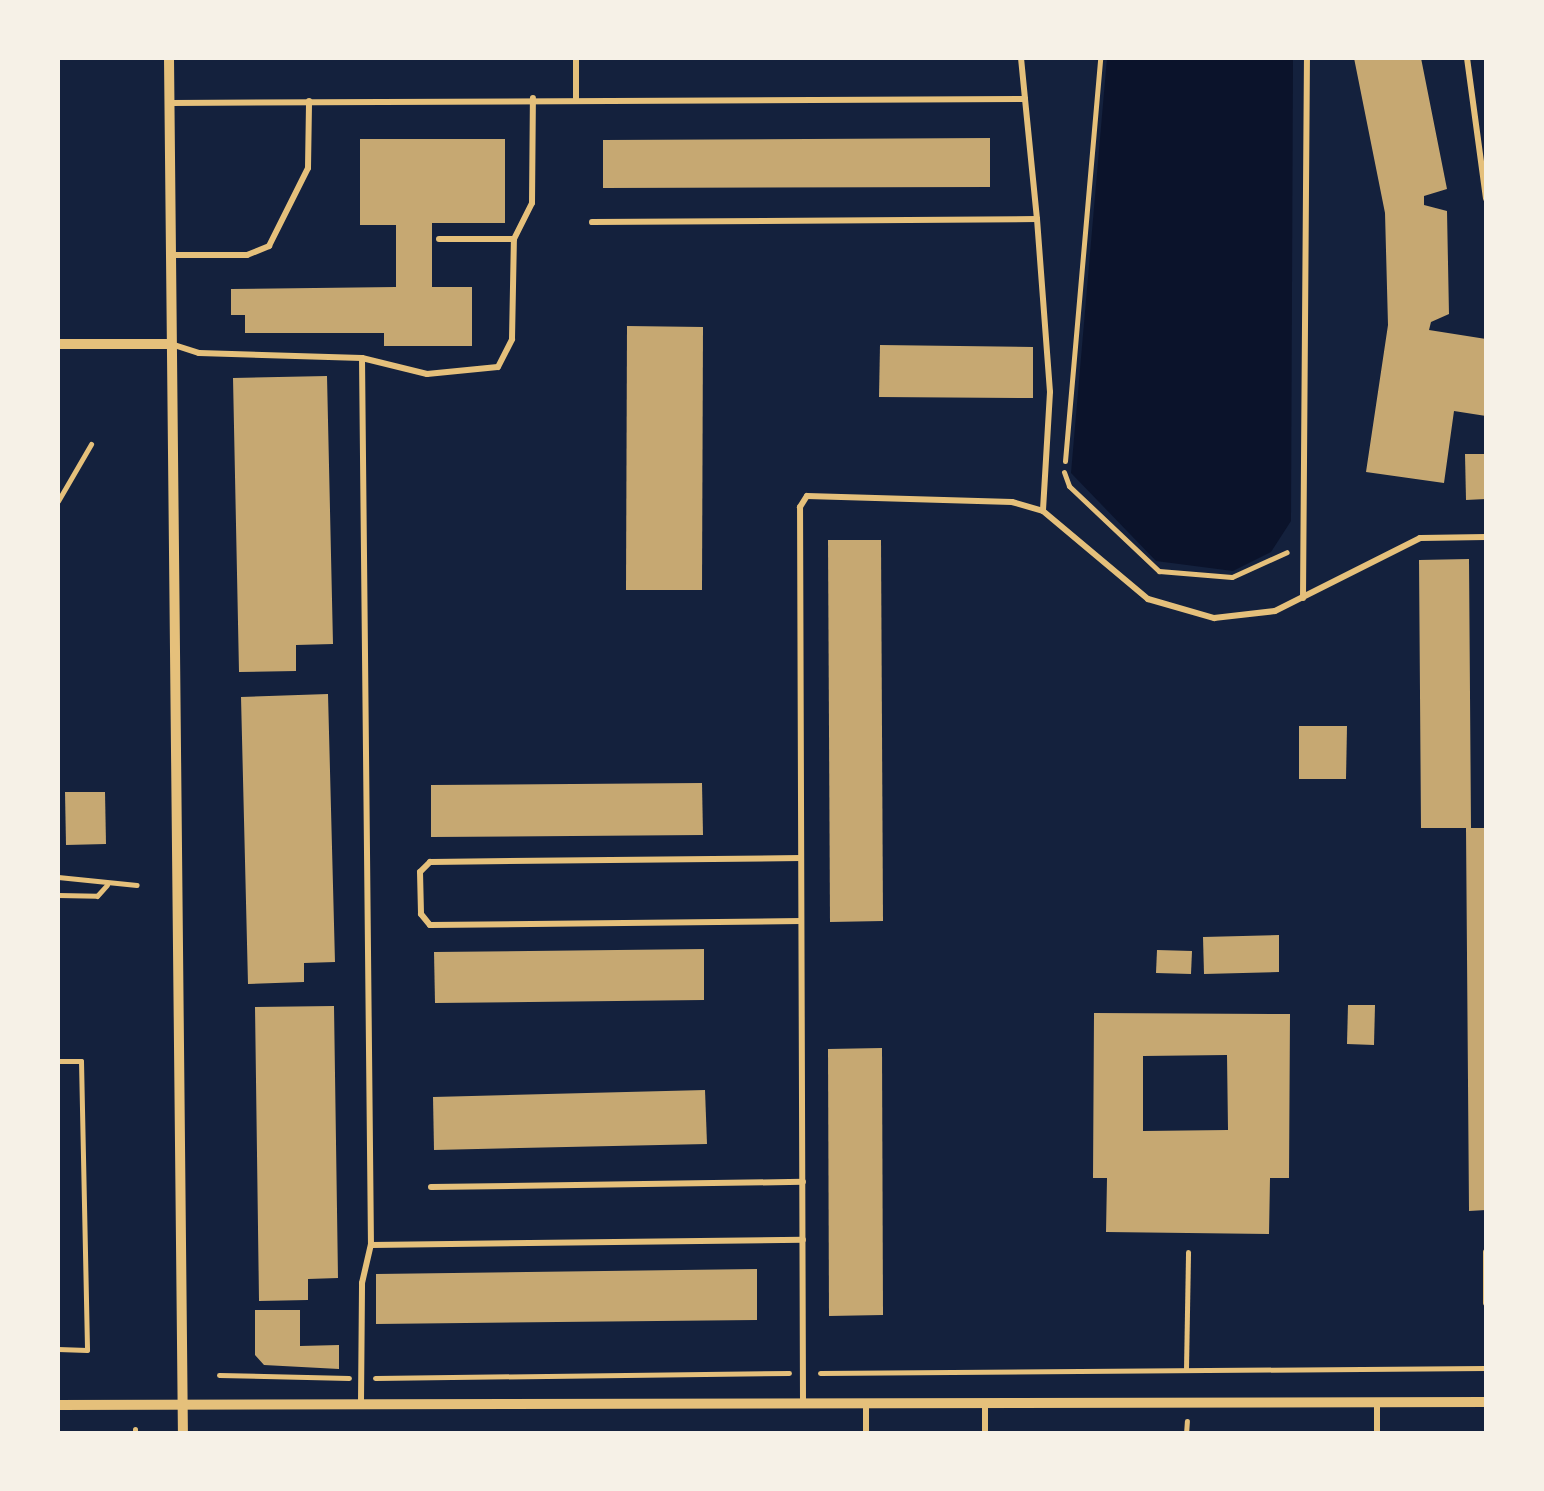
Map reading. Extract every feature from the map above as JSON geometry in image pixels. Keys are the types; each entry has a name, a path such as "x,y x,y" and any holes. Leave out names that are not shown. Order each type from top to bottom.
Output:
{"street":[{"path":"169,58 183,1434"},
{"path":"58,344 171,344"},
{"path":"58,1405 1486,1402"}],"lane":[{"path":"576,58 576,98"},
{"path":"1020,58 1050,392 1043,511"},
{"path":"1303,598 1308,58"},
{"path":"1466,58 1486,199"},
{"path":"170,103 533,98 1025,99"},
{"path":"171,344 199,352 362,358 428,374 498,367 512,339 514,239 532,203 533,98"},
{"path":"170,255 247,255 269,246 308,168 310,101"},
{"path":"592,222 1037,220"},
{"path":"439,239 514,239"},
{"path":"361,1402 362,1282 371,1245 362,358"},
{"path":"802,1402 800,507 807,496 1012,502 1043,511 1124,582 1176,611 1247,616 1303,598 1420,538 1486,537"},
{"path":"801,858 430,862 420,872 421,914 430,925 801,921"},
{"path":"431,1186 803,1182"},
{"path":"371,1245 803,1240"},
{"path":"1486,1252 1486,1303"},
{"path":"866,1402 866,1434"},
{"path":"985,1402 985,1434"},
{"path":"1376,1434 1377,1402"}],"path":[{"path":"1100,58 1064,476 1159,571 1232,577 1303,543"},
{"path":"58,501 91,444"},
{"path":"58,877 99,878 107,885 136,886"},
{"path":"58,895 97,896 107,885"},
{"path":"58,1061 82,1061 86,1350 58,1349"},
{"path":"1186,1368 1188,1252"},
{"path":"220,1375 361,1378 1486,1368"},
{"path":"1186,1422 1186,1434"}],"water":[{"path":"1107,58 1293,58 1291,521 1271,552 1233,571 1156,561 1071,473"}],"building":[{"path":"1354,58 1421,58 1447,189 1424,196 1424,205 1447,211 1449,314 1431,322 1429,330 1486,339 1486,416 1454,411 1444,483 1366,472 1388,325 1385,213"},
{"path":"990,138 990,187 603,188 603,140"},
{"path":"360,139 505,139 505,223 432,223 432,287 472,287 472,346 384,346 384,333 245,333 245,315 231,315 231,289 396,287 396,225 360,225"},
{"path":"627,326 703,327 702,590 626,590"},
{"path":"880,345 1033,347 1033,398 879,397"},
{"path":"327,376 333,644 296,645 296,671 239,672 233,378"},
{"path":"1465,454 1486,454 1486,499 1466,500"},
{"path":"828,540 881,540 883,921 830,922"},
{"path":"1469,559 1471,828 1486,828 1486,1210 1469,1211 1466,828 1421,828 1419,560"},
{"path":"328,694 335,962 304,963 304,982 248,984 241,697"},
{"path":"1299,726 1347,726 1346,779 1299,779"},
{"path":"702,783 703,835 431,837 431,785"},
{"path":"65,792 105,792 106,844 66,845"},
{"path":"1279,935 1279,972 1204,974 1203,937"},
{"path":"704,949 704,1000 435,1003 434,952"},
{"path":"1157,950 1192,951 1191,974 1156,973"},
{"path":"1348,1005 1375,1005 1374,1045 1347,1044"},
{"path":"334,1006 338,1278 308,1279 308,1300 259,1301 255,1007"},
{"path":"1094,1013 1290,1014 1289,1178 1270,1178 1269,1234 1106,1232 1107,1178 1093,1178","holes":["1227,1055 1228,1130 1143,1131 1143,1056"]},
{"path":"882,1048 883,1315 829,1316 828,1049"},
{"path":"705,1090 707,1144 434,1150 433,1097"},
{"path":"757,1269 757,1320 376,1324 376,1274"},
{"path":"255,1310 300,1310 300,1346 339,1345 339,1369 264,1365 255,1355"}]}
